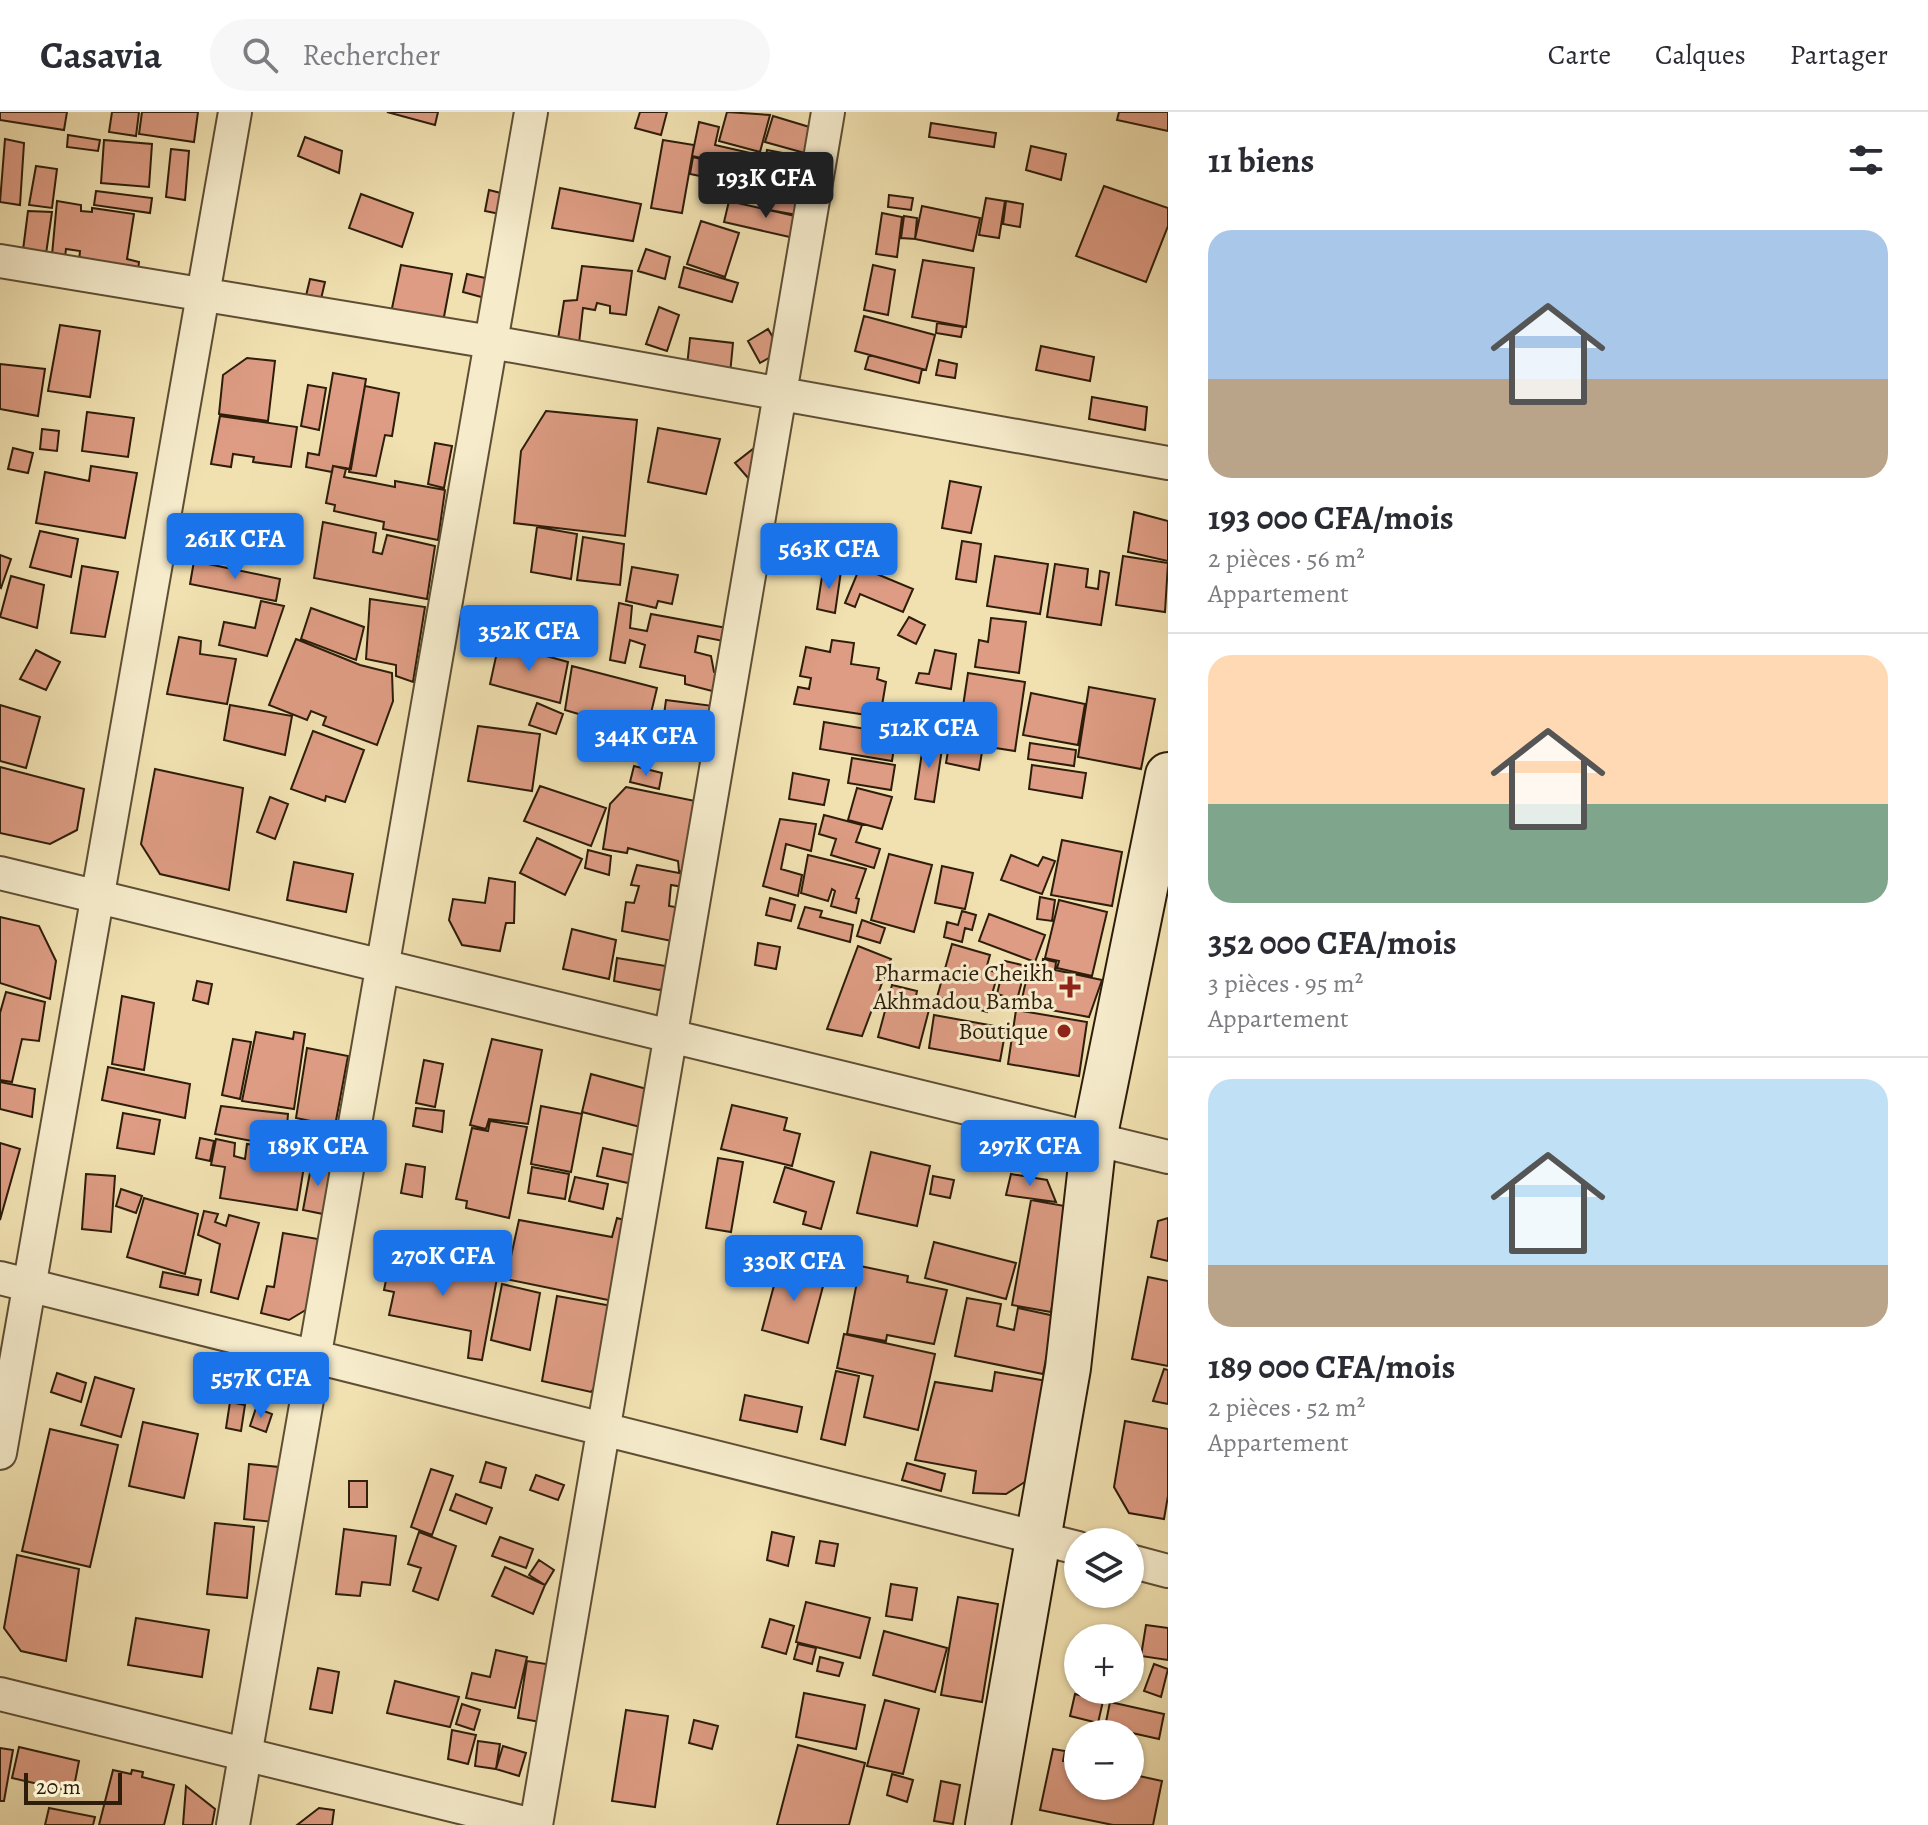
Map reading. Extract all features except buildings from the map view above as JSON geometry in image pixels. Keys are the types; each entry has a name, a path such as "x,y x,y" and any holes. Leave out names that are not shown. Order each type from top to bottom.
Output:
{"street":[{"path":"0,1453 15,1281 98,897 235,112"},
{"path":"233,1825 531,112"},
{"path":"0,1694 535,1825 828,112"},
{"path":"0,261 491,342 1168,463"},
{"path":"988,1825 1058,1542 1068,1368 1094,1139 1168,775"},
{"path":"0,873 1168,1157"},
{"path":"15,1281 1058,1542"},
{"path":"1144,1565 1168,1571"}],"place":[{"name":"Pharmacie Cheikh Akhmadou Bamba","path":"1070,987"},
{"name":"Boutique","path":"1064,1031"}]}
